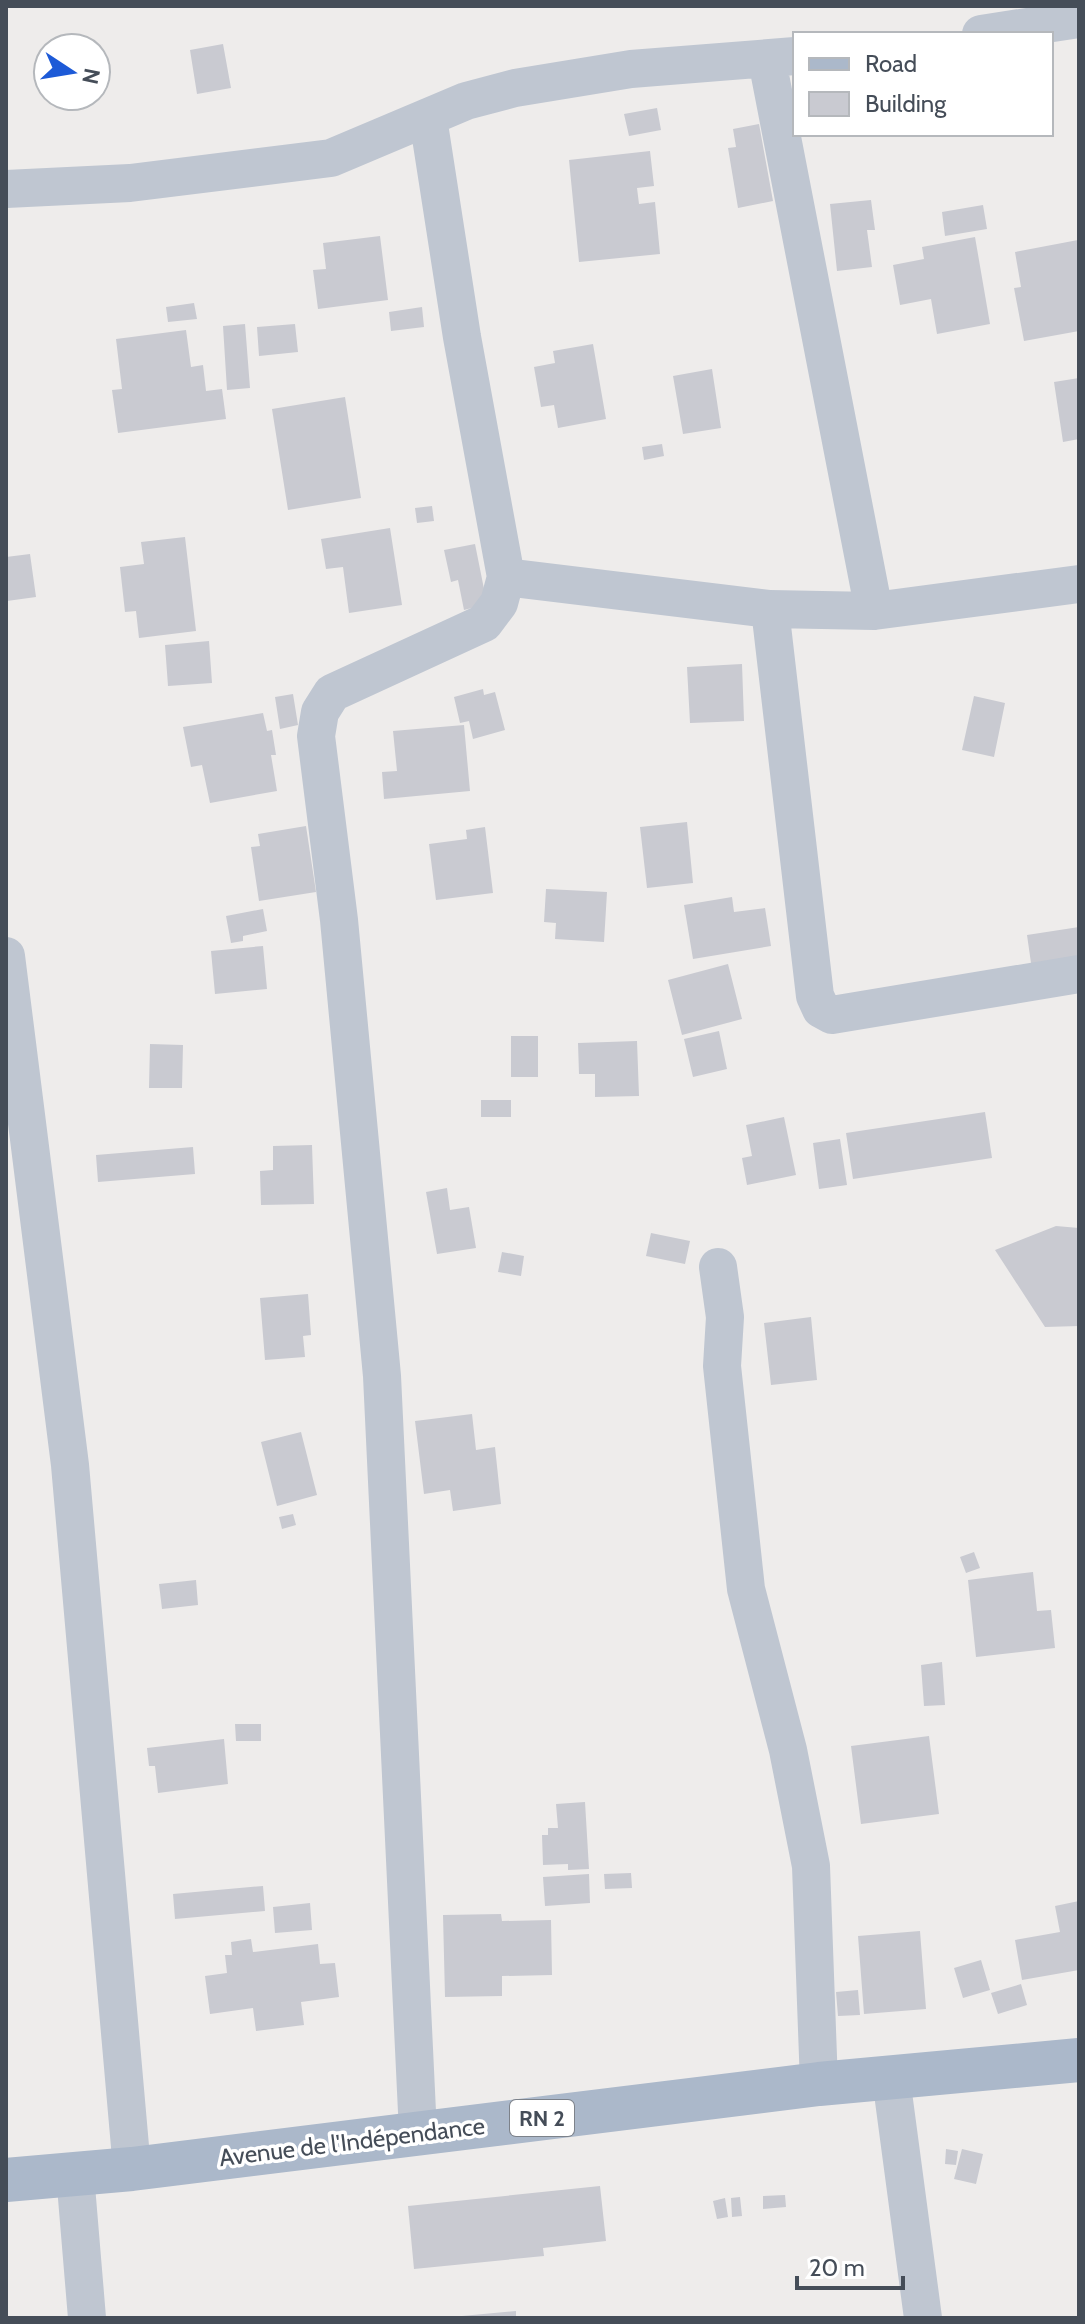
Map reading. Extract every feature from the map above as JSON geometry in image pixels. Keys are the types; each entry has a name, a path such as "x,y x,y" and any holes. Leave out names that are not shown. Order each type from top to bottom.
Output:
{"main road":[{"name":"Avenue de l'Indépendance","path":"6,2180 132,2169 819,2084 1079,2060"}],"street":[{"path":"994,32 1079,19"},
{"path":"6,189 130,183 331,158 466,101 515,88 631,69 781,58 793,129"},
{"path":"418,2133 382,1376 339,920 316,736 320,712 332,693 484,623 499,603 506,577 462,337 428,118"},
{"path":"794,136 874,611"},
{"path":"506,577 770,609 874,611 1079,584"},
{"path":"770,609 815,996 821,1009 832,1015 1079,974"},
{"path":"6,956 70,1465 132,2169"},
{"path":"718,1267 725,1317 722,1366 746,1589 788,1750 811,1866 819,2084"},
{"path":"891,2078 923,2318"},
{"path":"75,2174 87,2318"}],"building":[{"path":"223,44 231,88 197,94 190,50"},
{"path":"657,108 661,130 629,136 624,114"},
{"path":"759,124 773,201 738,208 728,148 736,147 733,129"},
{"path":"650,151 654,186 637,188 639,204 655,202 660,254 579,262 569,160"},
{"path":"871,200 875,230 867,230 872,267 837,271 830,204"},
{"path":"983,205 987,229 945,236 942,212"},
{"path":"380,236 388,300 318,309 313,270 326,269 323,243"},
{"path":"975,237 990,324 937,334 931,299 900,305 893,265 924,259 922,247"},
{"path":"1078,240 1079,331 1024,341 1014,288 1021,287 1015,252"},
{"path":"194,303 197,319 168,322 166,307"},
{"path":"422,307 424,327 391,331 389,312"},
{"path":"245,324 250,388 227,390 223,326"},
{"path":"295,324 298,352 259,356 257,327"},
{"path":"186,330 191,367 203,365 206,391 222,389 226,419 118,433 112,390 122,389 116,339"},
{"path":"593,344 606,419 558,428 554,405 541,407 534,367 555,363 553,351"},
{"path":"712,369 721,428 683,434 673,376"},
{"path":"1079,378 1079,439 1063,442 1054,382"},
{"path":"345,397 361,498 288,510 272,409"},
{"path":"662,444 664,456 644,460 642,447"},
{"path":"432,506 434,521 417,523 415,508"},
{"path":"390,528 402,605 349,613 343,567 326,569 321,539"},
{"path":"185,537 196,631 139,638 136,611 125,612 120,567 144,564 141,542"},
{"path":"475,544 487,604 464,610 458,580 451,582 444,550"},
{"path":"30,554 36,597 7,601 6,557"},
{"path":"209,641 212,683 168,686 165,645"},
{"path":"742,664 744,721 690,723 687,667"},
{"path":"483,689 484,695 495,692 505,730 473,739 469,721 460,723 454,697"},
{"path":"293,694 298,725 280,729 275,697"},
{"path":"974,696 1005,703 994,757 962,750"},
{"path":"263,713 267,731 272,730 276,755 271,755 277,791 210,803 202,765 191,767 183,727"},
{"path":"464,725 470,791 384,799 382,772 397,771 393,731"},
{"path":"687,822 693,883 647,888 640,827"},
{"path":"306,826 316,892 259,901 251,847 260,846 258,834"},
{"path":"485,827 493,893 436,900 429,844 467,839 466,830"},
{"path":"546,889 607,892 604,942 555,939 556,923 544,922"},
{"path":"732,897 734,912 765,908 771,946 693,959 684,905"},
{"path":"263,909 267,931 243,936 243,941 231,943 226,916"},
{"path":"1079,927 1079,964 1032,970 1027,935"},
{"path":"263,946 267,989 215,994 211,951"},
{"path":"728,964 742,1019 682,1035 668,980"},
{"path":"719,1031 727,1069 693,1077 684,1039"},
{"path":"511,1036 538,1036 538,1077 511,1077"},
{"path":"637,1041 639,1096 595,1097 595,1074 579,1074 578,1043"},
{"path":"150,1044 183,1045 182,1088 149,1088"},
{"path":"481,1100 511,1100 511,1117 481,1117"},
{"path":"985,1112 992,1158 853,1179 846,1133"},
{"path":"784,1117 796,1175 747,1185 742,1158 752,1156 746,1125"},
{"path":"840,1139 847,1185 819,1189 813,1143"},
{"path":"312,1145 314,1204 261,1205 260,1171 273,1170 273,1146"},
{"path":"193,1147 195,1174 98,1182 96,1155"},
{"path":"447,1188 450,1210 469,1207 476,1248 437,1254 426,1192"},
{"path":"1056,1226 1079,1228 1079,1326 1045,1327 995,1250"},
{"path":"651,1233 690,1241 685,1264 646,1256"},
{"path":"502,1252 524,1256 521,1276 498,1272"},
{"path":"308,1294 311,1335 303,1336 305,1357 265,1360 260,1298"},
{"path":"811,1317 817,1380 771,1385 764,1323"},
{"path":"472,1414 476,1450 495,1447 501,1504 453,1511 450,1490 424,1494 415,1421"},
{"path":"301,1432 317,1495 277,1506 261,1442"},
{"path":"293,1514 296,1525 282,1529 279,1517"},
{"path":"974,1552 980,1568 966,1573 960,1557"},
{"path":"1033,1572 1037,1611 1051,1610 1055,1648 976,1657 968,1580"},
{"path":"196,1580 198,1605 162,1609 159,1584"},
{"path":"942,1662 945,1705 924,1706 921,1665"},
{"path":"235,1724 261,1724 261,1741 236,1741"},
{"path":"929,1736 939,1814 861,1824 851,1746"},
{"path":"224,1739 228,1784 158,1793 155,1766 149,1766 147,1748"},
{"path":"585,1802 589,1869 568,1870 568,1864 543,1865 542,1835 548,1835 548,1828 558,1828 556,1804"},
{"path":"631,1873 632,1888 605,1889 604,1874"},
{"path":"589,1874 590,1903 545,1906 543,1877"},
{"path":"263,1886 265,1911 175,1919 173,1894"},
{"path":"1079,1901 1079,1970 1022,1980 1015,1940 1060,1932 1055,1906"},
{"path":"310,1903 312,1930 275,1933 273,1907"},
{"path":"501,1914 502,1921 551,1920 552,1975 502,1976 502,1996 445,1997 443,1915"},
{"path":"920,1931 926,2009 864,2014 858,1936"},
{"path":"251,1939 253,1952 318,1944 320,1964 335,1963 339,1997 301,2002 304,2025 256,2031 253,2008 210,2014 205,1976 227,1973 225,1955 232,1955 231,1942"},
{"path":"981,1960 990,1990 963,1998 954,1968"},
{"path":"1021,1984 1027,2005 998,2014 991,1993"},
{"path":"858,1990 860,2015 838,2016 836,1992"},
{"path":"946,2149 958,2151 956,2165 945,2164"},
{"path":"962,2149 983,2154 976,2184 954,2179"},
{"path":"600,2186 606,2241 543,2248 544,2256 414,2269 408,2206"},
{"path":"785,2195 786,2207 763,2209 763,2196"},
{"path":"740,2197 742,2216 732,2217 731,2198"},
{"path":"725,2198 728,2217 717,2219 713,2201"},
{"path":"516,2311 516,2318 462,2318 462,2316"}]}
